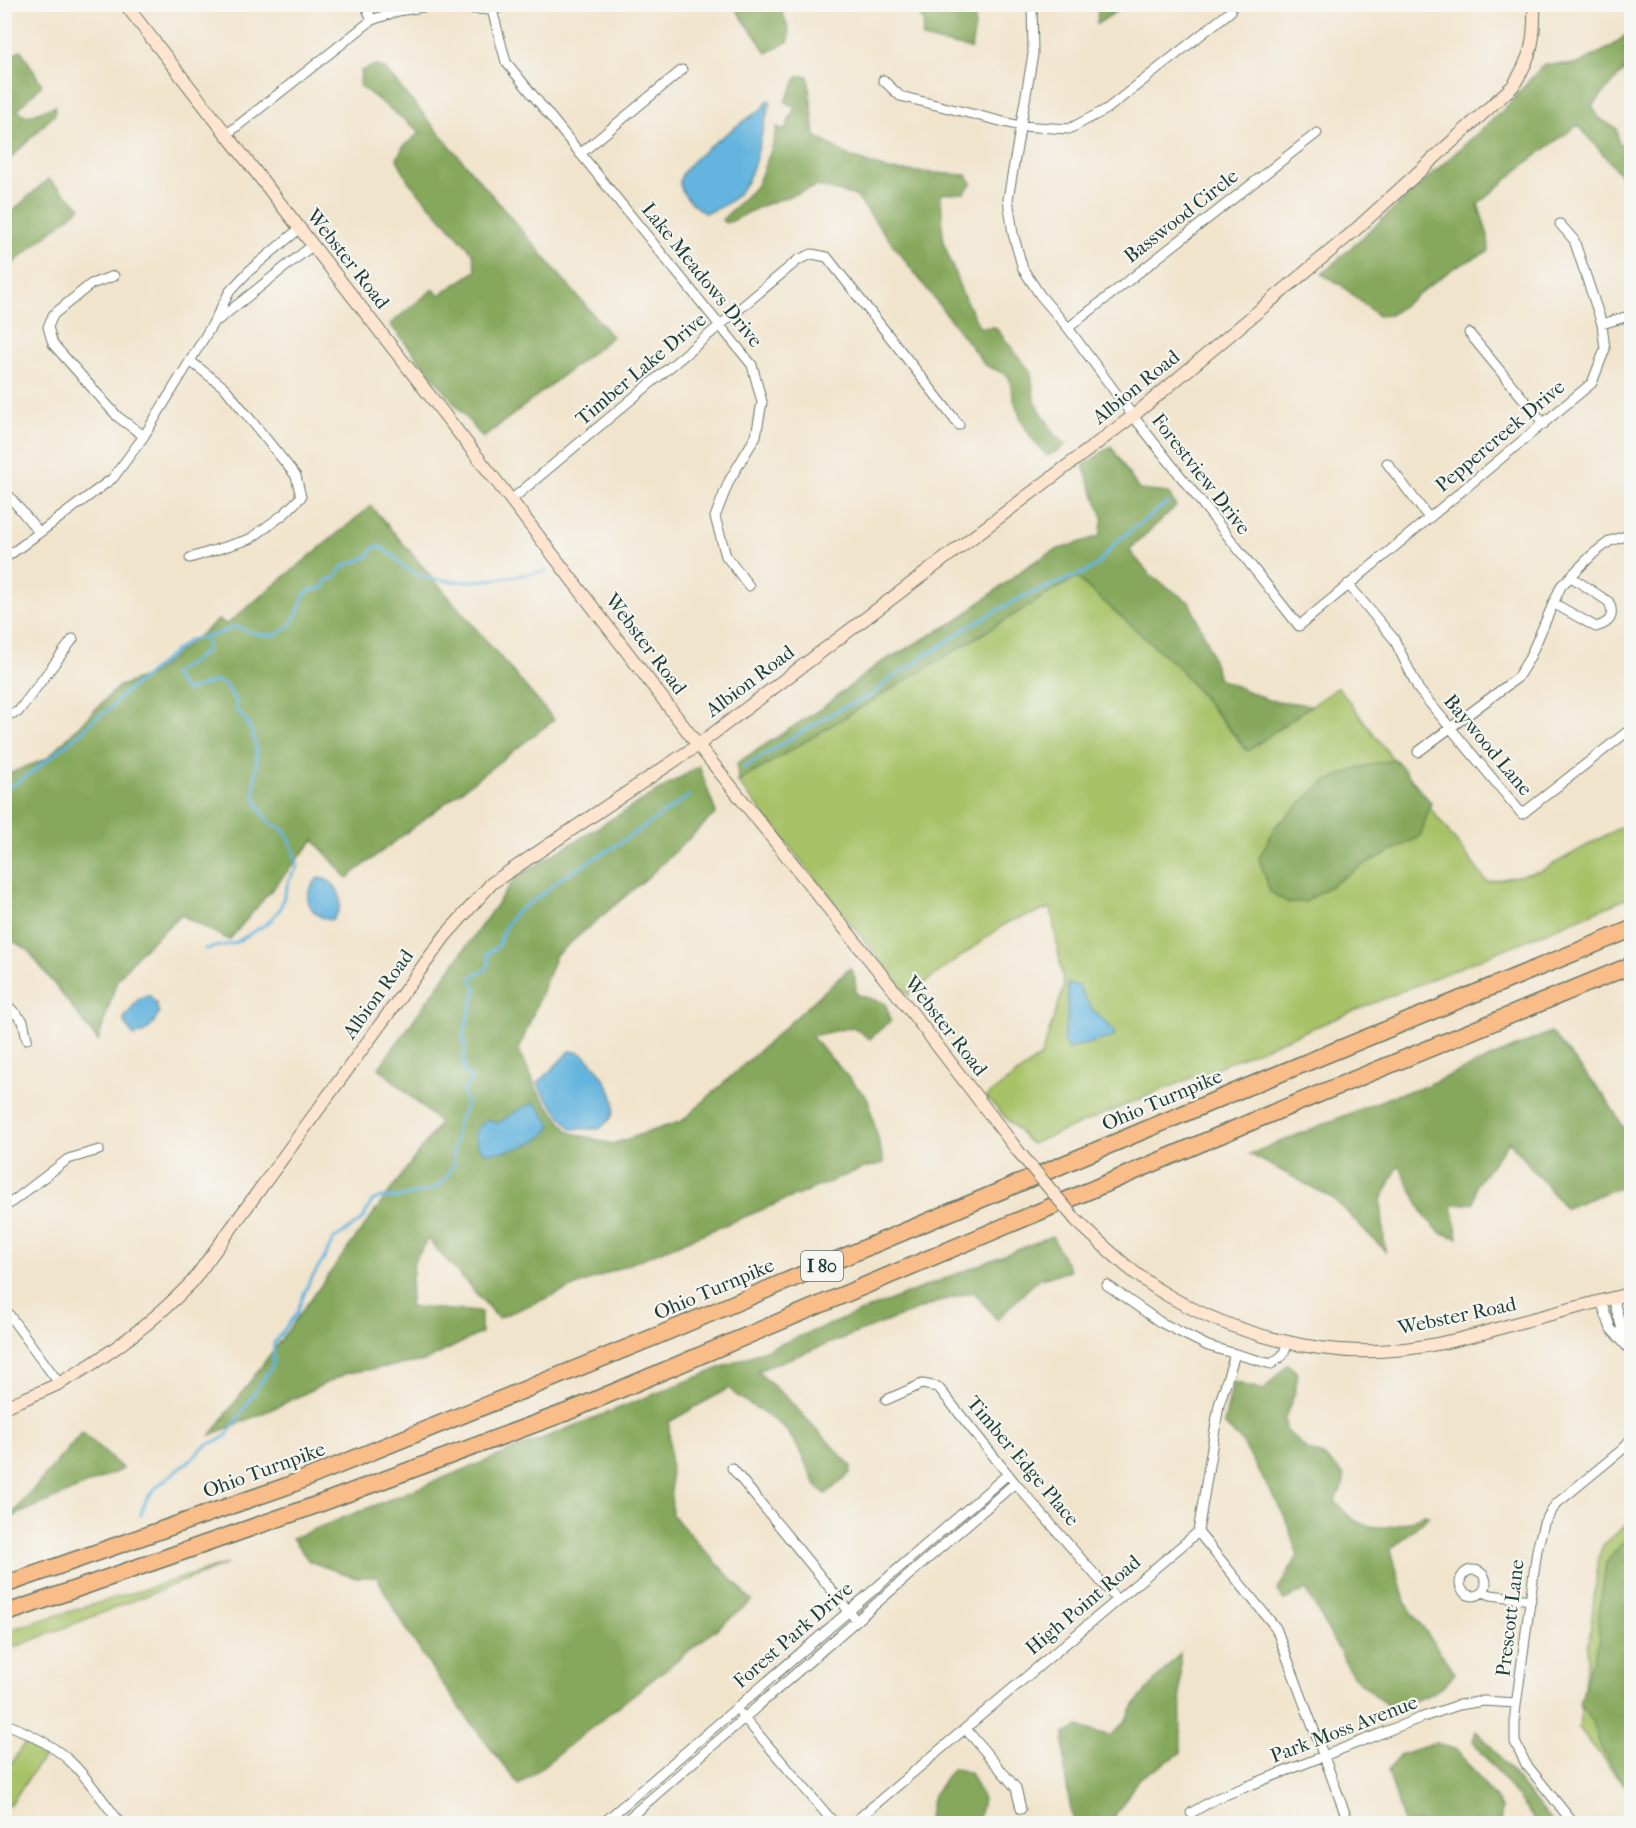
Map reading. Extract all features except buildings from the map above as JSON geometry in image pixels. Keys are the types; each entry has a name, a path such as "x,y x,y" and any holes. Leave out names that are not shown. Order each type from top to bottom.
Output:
{"highway":[{"name":"Ohio Turnpike","path":"4,1585 287,1486 658,1335 1264,1079 1632,929"},
{"name":"I 80","path":"4,1614 305,1509 567,1412 1258,1119 1632,965"}],"street":[{"name":"Webster Road","path":"125,4 511,500 698,745 913,1014 1018,1151 1076,1220 1133,1271 1166,1294 1203,1314 1288,1344 1333,1349 1394,1350 1454,1341 1632,1293"},
{"path":"365,4 372,20"},
{"path":"226,135 372,20 398,11 429,6 492,10 511,4"},
{"name":"Forestview Drive","path":"1032,4 1033,54 1008,200 1013,234 1023,269 1040,295 1068,328 1133,416 1299,626"},
{"name":"Albion Road","path":"4,1407 59,1383 101,1358 163,1312 192,1282 445,936 492,883 698,745 1133,416 1353,232 1513,86 1526,65 1533,44 1534,4"},
{"name":"Lake Meadows Drive","path":"492,10 506,62 752,365 762,402 756,436 729,481 715,517 726,556 749,586"},
{"path":"883,80 900,96 1020,126 1069,129 1107,109 1231,11"},
{"path":"580,154 682,70"},
{"name":"Basswood Circle","path":"1068,328 1317,132"},
{"name":"Peppercreek Drive","path":"1299,626 1592,383 1605,349 1602,324 1574,240 1560,224"},
{"path":"4,559 113,478 144,436 231,291 299,229"},
{"path":"212,326 229,309 313,245"},
{"name":"Timber Lake Drive","path":"511,500 722,326 798,260 812,254 827,257 959,425"},
{"path":"114,276 91,284 53,315 48,327 53,344 118,417 144,436"},
{"path":"1602,324 1632,315"},
{"path":"1469,333 1544,424"},
{"path":"190,361 225,388 296,476 302,497 284,514 250,538 190,558"},
{"path":"1387,463 1429,518"},
{"path":"4,490 39,532"},
{"path":"1418,752 1516,678 1529,659 1561,586 1593,554 1610,541 1632,534"},
{"path":"1553,603 1596,627 1605,625 1610,620 1612,608 1609,602 1571,577"},
{"name":"Baywood Lane","path":"1348,584 1394,639 1419,690 1522,814 1632,728"},
{"path":"4,715 18,712 74,639"},
{"path":"4,1002 23,1021 27,1039"},
{"path":"4,1208 68,1159 99,1150"},
{"path":"1107,1285 1160,1322 1208,1346 1271,1364 1282,1356 1288,1344"},
{"path":"1607,1299 1630,1350"},
{"path":"4,1308 59,1383"},
{"path":"1235,1353 1219,1405 1198,1532 1276,1628 1349,1824"},
{"name":"Timber Edge Place","path":"886,1400 922,1384 938,1387 1015,1483 1117,1600"},
{"name":"Prescott Lane","path":"1574,1824 1526,1764 1515,1742 1516,1703 1537,1550 1544,1523 1556,1504 1623,1449 1632,1437"},
{"path":"732,1468 857,1621"},
{"name":"Forest Park Drive","path":"602,1824 1008,1474"},
{"name":"Forest Park Drive","path":"622,1824 1015,1483"},
{"name":"High Point Road","path":"852,1824 1198,1532"},
{"path":"1483,1592 1491,1596 1531,1600"},
{"name":"Park Moss Avenue","path":"1191,1813 1215,1799 1420,1718 1459,1705 1483,1701 1516,1703"},
{"path":"736,1708 835,1824"},
{"path":"4,1723 30,1734 74,1765 121,1824"},
{"path":"966,1729 1016,1788 1021,1809"}],"green space":[{"path":"1098,4 1126,5 1097,24"},
{"path":"733,5 779,5 789,30 789,41 767,53"},
{"path":"905,5 974,5 975,27 971,49 922,38 924,21"},
{"path":"1631,31 1631,63 1592,106 1599,118 1617,129 1618,142 1631,152 1631,187 1578,125 1529,161 1478,204 1488,236 1489,251 1454,268 1390,315 1378,316 1341,285 1322,274 1504,109 1544,64 1578,64 1609,48"},
{"path":"21,50 42,85 17,110 27,116 55,106 55,114 5,164 5,60"},
{"path":"376,65 385,69 612,337 483,438 390,324 433,289 439,295 476,271 473,253 409,182 397,159 403,147 420,132 360,86 361,71"},
{"path":"798,76 808,76 815,136 851,157 889,170 966,175 972,183 964,193 941,194 943,241 962,293 980,328 995,327 1031,372 1034,400 1055,435 1066,444 1060,450 1047,456 1039,447 1021,419 1009,376 985,365 856,196 818,186 761,206 732,221 725,223 722,220 757,185 772,148 777,127 785,130 795,107 785,102"},
{"path":"48,179 81,207 5,270 5,218"},
{"path":"1111,446 1139,490 1168,493 1176,506 1129,550 1150,575 1189,602 1207,641 1219,679 1268,700 1311,705 1248,751 1177,666 1076,577 738,782 737,763 822,708 877,665 956,621 1029,565 1056,550 1100,536 1103,517 1083,466"},
{"path":"371,506 554,720 347,878 314,840 229,940 181,915 138,954 117,980 98,1041 27,949 5,937 5,775 46,759 118,687 152,674 218,620 227,624"},
{"path":"1076,577 1177,666 1247,751 1338,687 1487,882 1541,871 1617,829 1631,826 1631,897 1031,1144 986,1097 1041,1056 1064,987 1051,908 1008,922 908,995 738,782"},
{"path":"1395,759 1431,803 1420,837 1365,864 1305,902 1289,903 1270,892 1259,858 1275,827 1323,783 1358,768"},
{"path":"699,766 716,813 648,877 556,955 519,1050 539,1094 569,1132 612,1144 682,1121 850,968 855,978 856,994 885,1003 891,1020 870,1039 853,1027 811,1036 868,1099 884,1163 861,1169 498,1318 428,1239 414,1261 409,1307 481,1312 481,1333 425,1361 347,1373 211,1435 440,1123 379,1068 516,877"},
{"path":"1551,1032 1605,1097 1631,1140 1631,1188 1623,1186 1565,1208 1509,1141 1476,1185 1474,1203 1452,1205 1458,1238 1441,1233 1425,1217 1399,1165 1381,1200 1385,1251 1334,1199 1250,1154 1395,1095 1418,1089"},
{"path":"1052,1236 1070,1271 1038,1279 997,1320 974,1292 943,1300 757,1371 787,1398 851,1466 850,1473 826,1494 817,1487 797,1446 784,1427 729,1388 669,1422 672,1515 752,1601 519,1785 461,1710 425,1658 377,1577 353,1577 309,1561 292,1538"},
{"path":"1288,1364 1298,1374 1294,1395 1285,1418 1286,1430 1309,1451 1323,1456 1344,1475 1344,1483 1335,1501 1345,1512 1356,1521 1373,1527 1400,1524 1425,1514 1429,1516 1391,1549 1405,1602 1455,1673 1443,1686 1426,1696 1389,1707 1353,1676 1306,1590 1284,1600 1277,1591 1298,1556 1285,1517 1242,1442 1224,1424 1233,1382 1264,1390"},
{"path":"82,1432 123,1469 9,1518"},
{"path":"1631,1521 1631,1794 1579,1728 1599,1556 1603,1545"},
{"path":"1631,1532 1631,1785 1622,1781 1601,1748 1592,1721 1580,1704 1599,1642 1598,1619 1606,1563"},
{"path":"227,1564 5,1651 5,1631"},
{"path":"1180,1653 1181,1753 1139,1778 1114,1817 1116,1823 1073,1823 1065,1775 1064,1734 1079,1727 1111,1736 1126,1720 1134,1705"},
{"path":"1476,1731 1553,1823 1537,1823 1473,1741"},
{"path":"25,1742 35,1750 47,1752 10,1805 5,1808 5,1773"},
{"path":"1435,1743 1457,1750 1502,1808 1500,1823 1404,1823 1388,1771 1399,1755"},
{"path":"953,1768 970,1773 983,1799 978,1823 927,1823 933,1795"}],"water":[{"path":"768,100 771,102 746,183 736,196 723,206 704,213 684,195 680,180 684,171 703,151 764,107"},
{"path":"318,878 332,883 339,894 339,908 331,920 317,914 309,902 309,891"},
{"path":"1068,984 1079,986 1090,1006 1114,1031 1114,1037 1068,1049 1063,1040 1067,1020"},
{"path":"149,995 156,1003 159,1014 150,1028 134,1036 125,1025 124,1018 140,998"},
{"path":"570,1051 581,1053 589,1060 601,1074 611,1092 614,1101 612,1116 599,1129 571,1129 541,1091 538,1083"},
{"path":"535,1103 551,1124 541,1138 512,1150 483,1152 476,1142 475,1134 483,1123 488,1119 497,1123"}],"waterway":[{"path":"743,768 838,710 871,696 890,679 918,662 924,654 937,649 966,628 1020,598 1086,572 1097,565 1116,542 1167,503"},
{"path":"4,790 30,774 189,640 218,634 237,626 257,634 273,635 281,632 293,620 306,593 324,588 326,580 334,579 342,567 367,557 374,548 379,546 408,570 440,580 476,581 546,571"},
{"path":"205,636 206,651 191,663 174,672 173,676 186,691 216,681 226,685 236,702 236,710 247,722 253,736 256,753 254,787 256,800 270,822 280,827 287,835 298,866 289,880 280,909 268,923 235,943 205,949"},
{"path":"141,1515 143,1506 161,1483 193,1458 203,1447 227,1435 273,1364 274,1343 296,1314 309,1282 333,1240 358,1223 364,1217 372,1201 382,1197 395,1198 432,1190 445,1180 455,1163 453,1150 459,1121 467,1103 462,1090 472,1081 463,1069 465,1047 463,1036 476,989 471,977 487,969 489,962 487,954 499,945 503,930 516,912 543,894 560,879 617,845 689,796"}]}
